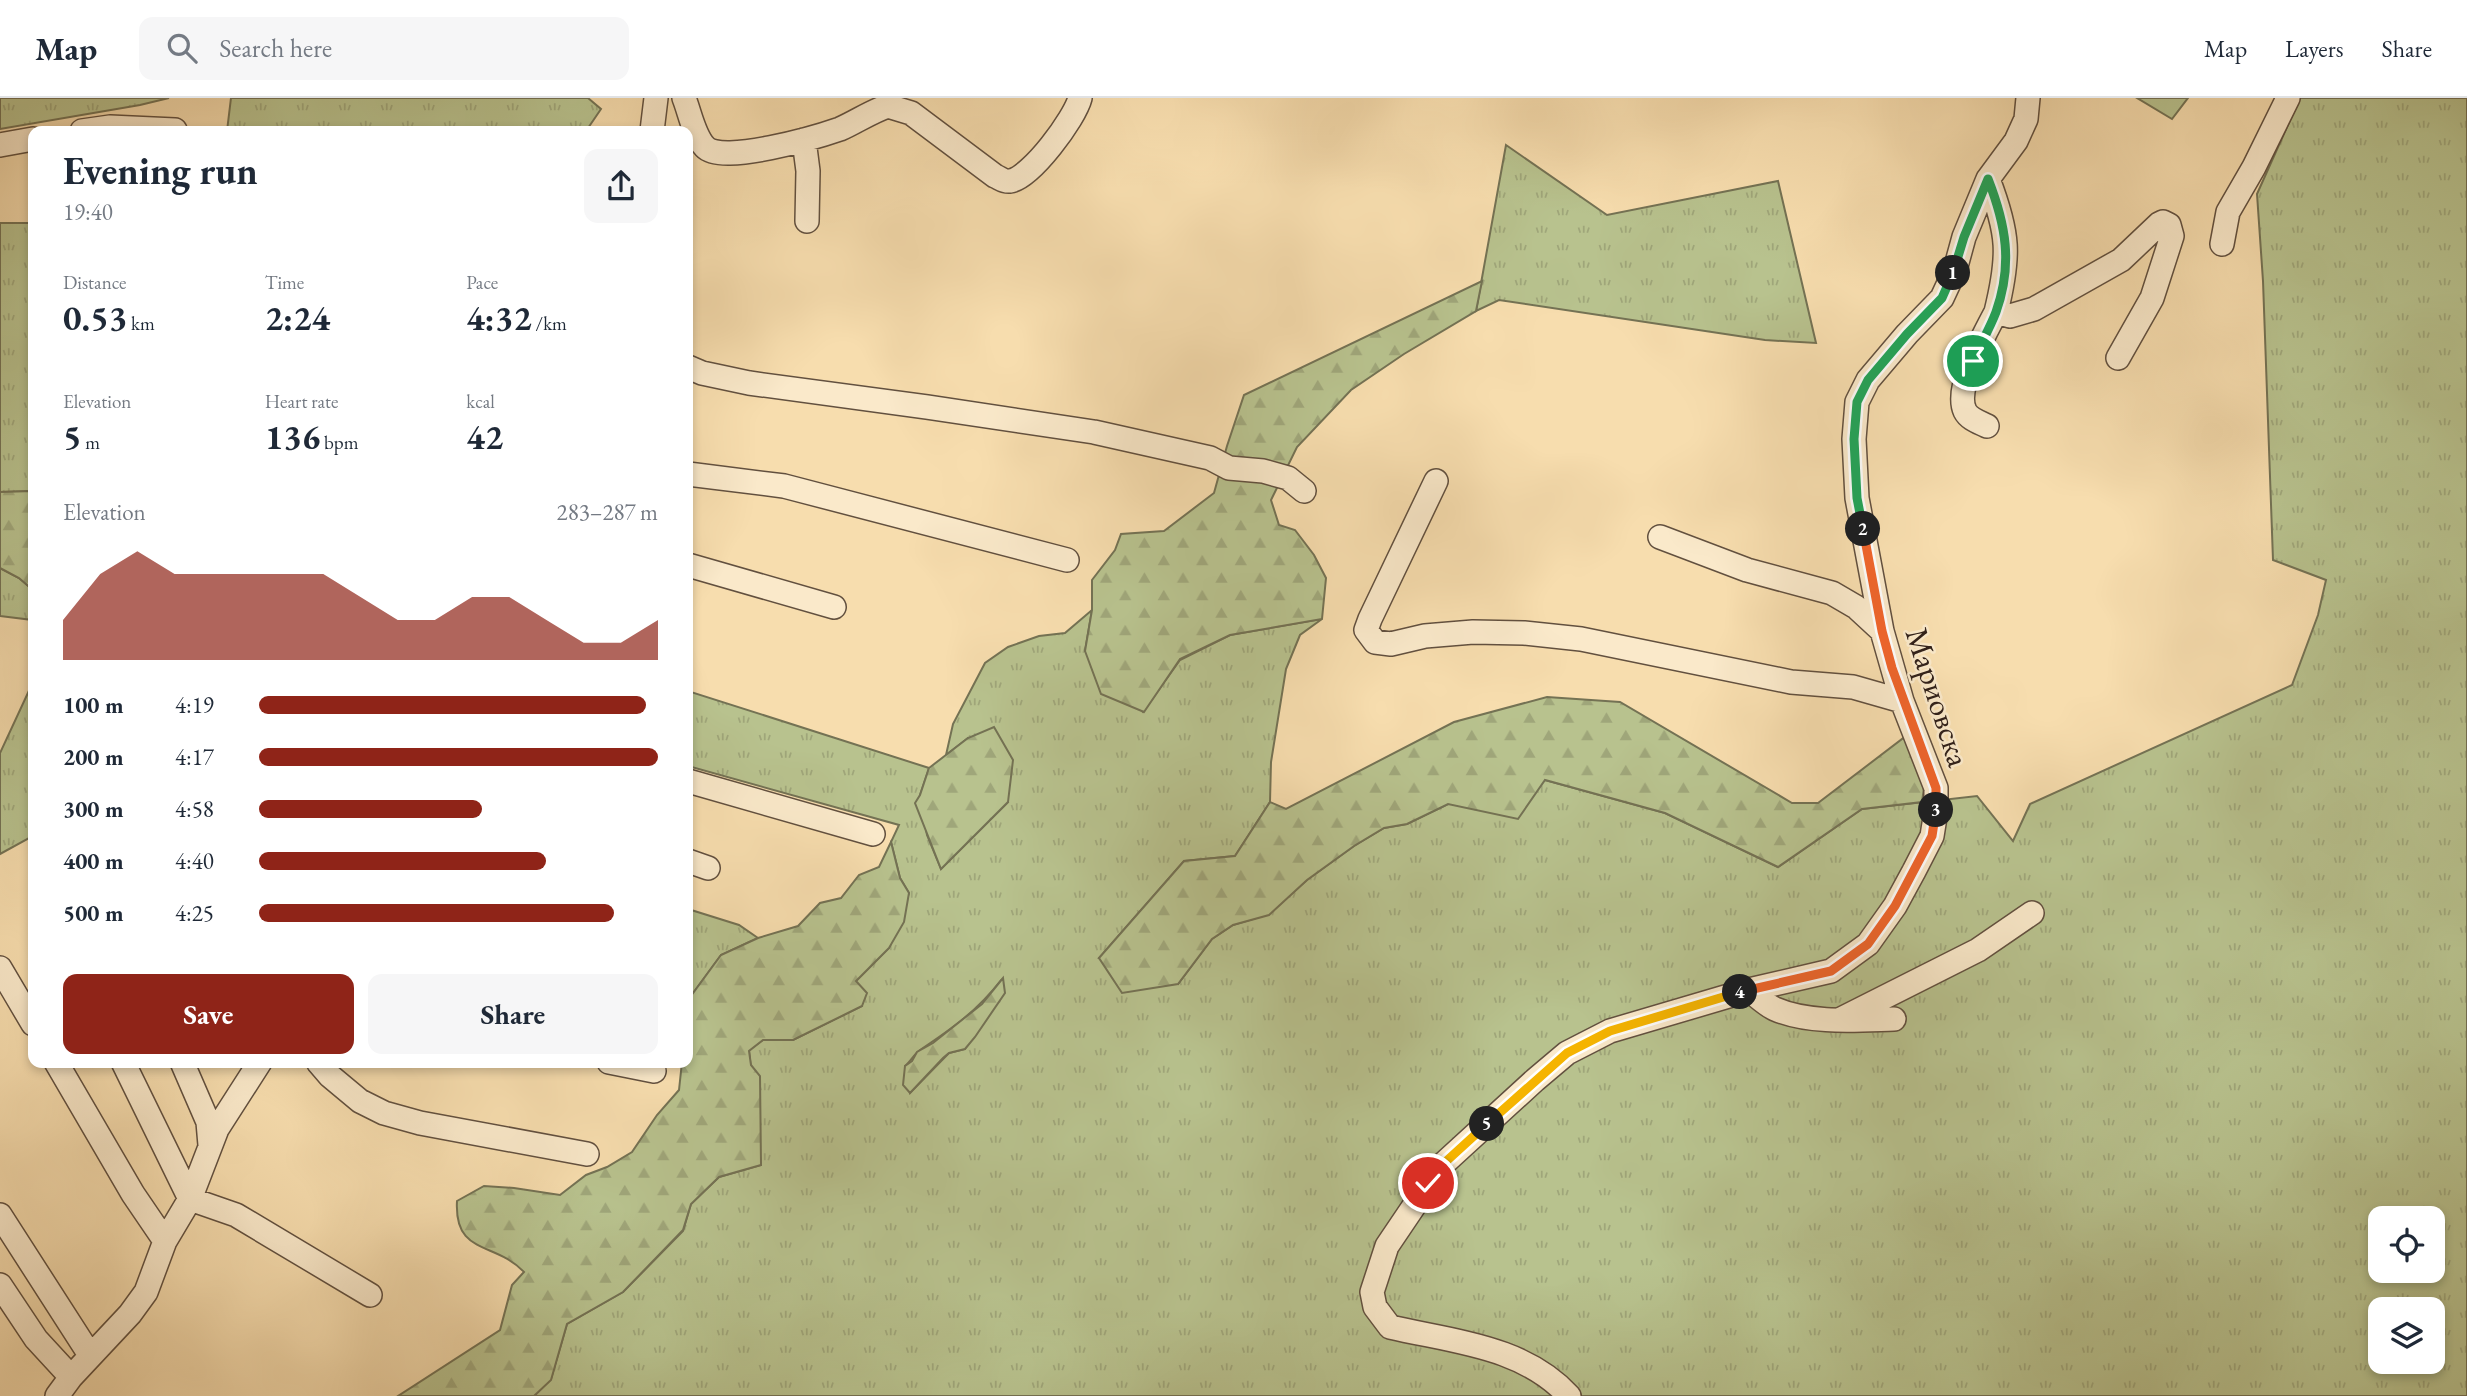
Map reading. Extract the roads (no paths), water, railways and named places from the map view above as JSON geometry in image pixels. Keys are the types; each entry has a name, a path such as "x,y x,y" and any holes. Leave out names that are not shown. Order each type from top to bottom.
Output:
{"street":[{"path":"653,126 656,98"},
{"path":"684,98 702,145 714,153 748,151 804,140 863,119 888,106 903,109 1005,181 1025,174 1035,163 1071,118 1080,98"},
{"path":"863,119 876,98"},
{"path":"1987,426 1972,419 1965,411 1963,398 1965,382 1996,312 2004,278 2006,242 1999,208 1988,179 2016,141 2026,119 2028,98"},
{"path":"2222,244 2228,212 2288,98"},
{"path":"0,145 28,140"},
{"path":"804,140 807,162 807,222"},
{"name":"Мариовска","path":"1569,1396 1536,1367 1515,1357 1390,1327 1375,1307 1372,1292 1387,1246 1441,1166 1567,1053 1610,1031 1749,990 1831,971 1868,944 1902,894 1932,836 1936,788 1902,701 1882,631 1857,486 1854,439 1857,402 1868,380 1942,298 1988,179"},
{"path":"1996,312 2010,316 2034,309 2121,260 2159,224 2167,223 2172,236 2156,287 2118,358"},
{"path":"693,369 749,383 1094,432 1210,458 1228,468 1263,471 1288,478 1304,491"},
{"path":"693,475 784,486 1067,560"},
{"path":"1436,481 1370,619 1366,630 1375,642 1391,644 1425,636 1473,632 1524,633 1581,639 1791,682 1862,689 1902,701"},
{"path":"1660,537 1747,570 1832,593 1856,607 1882,631"},
{"path":"693,566 834,607"},
{"path":"693,782 873,834"},
{"path":"1839,1020 1978,950 2032,913"},
{"path":"0,968 28,1016"},
{"path":"1749,990 1774,1009 1798,1015 1839,1020 1894,1019"},
{"path":"60,1068 133,1194 165,1241"},
{"path":"125,1068 190,1199 236,1215 370,1295"},
{"path":"185,1068 208,1122 210,1145"},
{"path":"57,1396 90,1355 130,1314 146,1292 165,1241 190,1199 217,1129 256,1068"},
{"path":"323,1068 360,1101 384,1113 420,1123 587,1154"},
{"path":"639,1068 654,1071"},
{"path":"0,1215 90,1355"},
{"path":"0,1285 36,1339 71,1377"}]}
